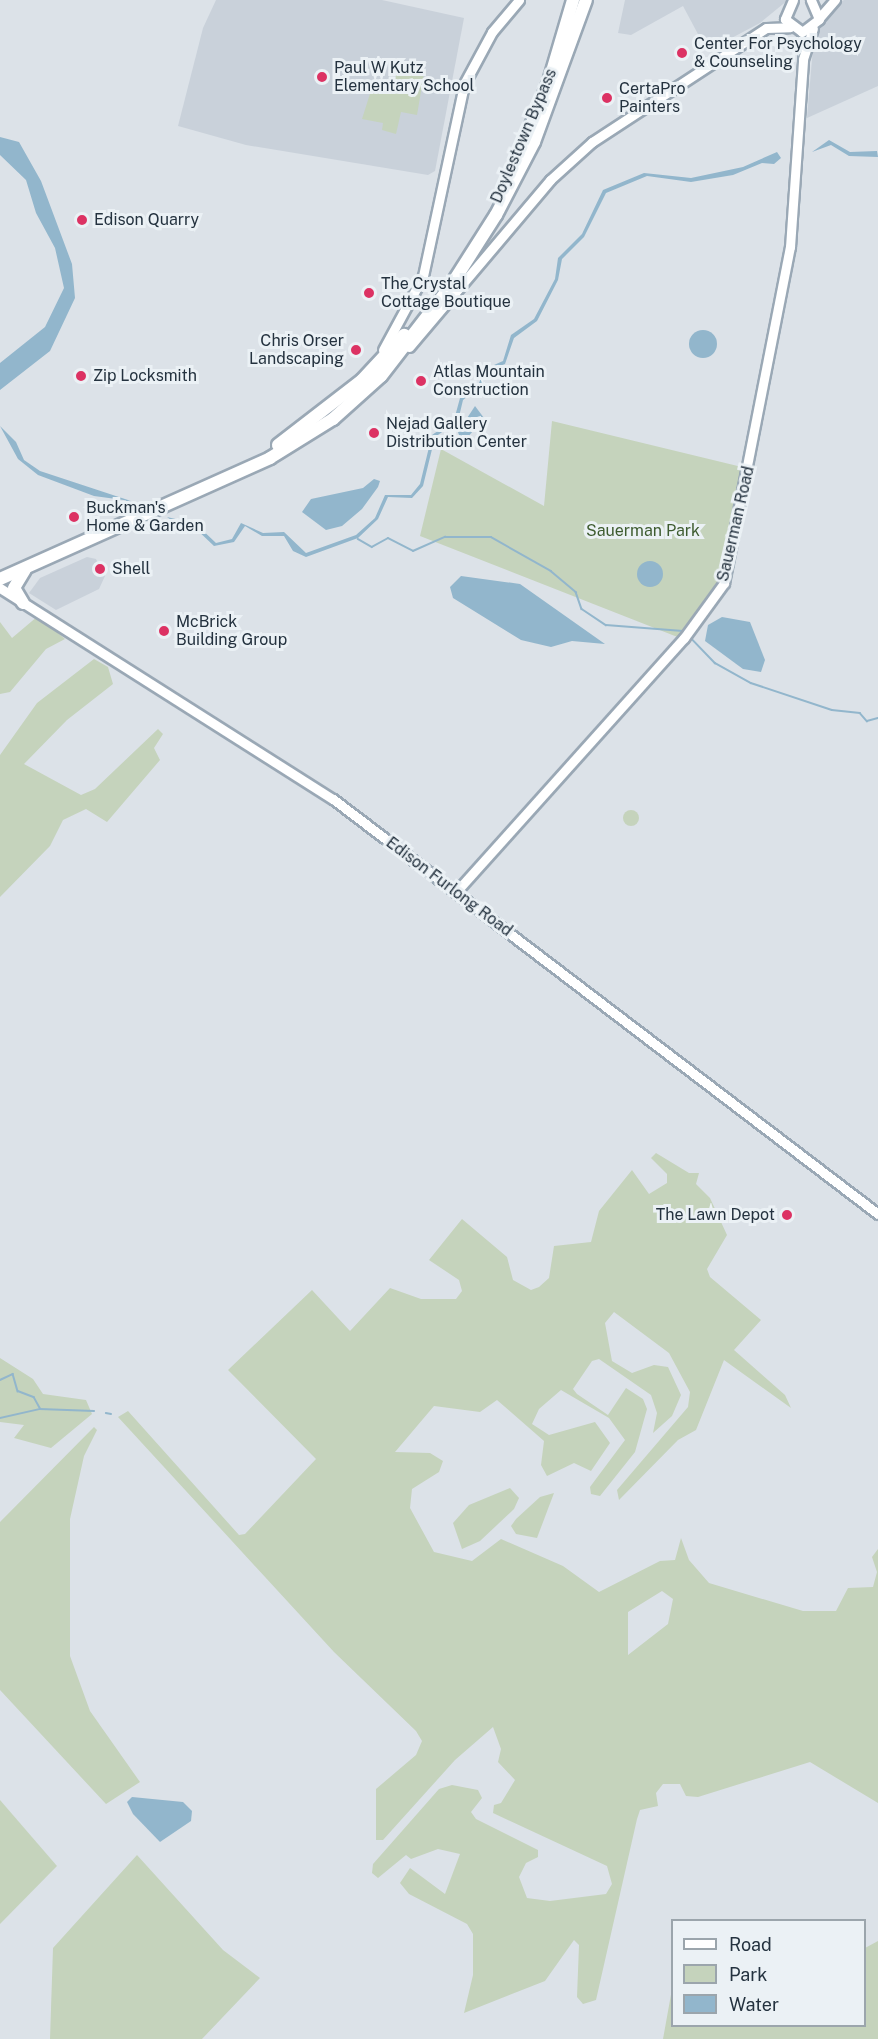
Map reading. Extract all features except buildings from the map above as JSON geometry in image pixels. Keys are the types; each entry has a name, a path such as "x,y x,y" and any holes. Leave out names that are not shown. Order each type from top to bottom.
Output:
{"highway":[{"name":"Doylestown Bypass","path":"513,176 548,85 573,0"},
{"name":"Doylestown Bypass","path":"218,481 303,439 390,366 493,215 513,176 586,0"},
{"name":"Doylestown Bypass","path":"218,481 289,438 339,399 412,326 493,215"},
{"path":"0,579 218,481"},
{"path":"23,603 15,583 31,565"}],"main road":[{"path":"339,399 386,346 411,307 465,84 487,40 519,0"},
{"path":"792,0 784,15 802,59"},
{"path":"812,0 819,19"},
{"path":"802,59 813,29 835,0"},
{"path":"390,366 545,186 603,134 664,91 772,25 813,29"},
{"name":"Sauerman Road","path":"456,892 684,638 724,583 790,247 802,59"},
{"name":"Edison Furlong Road","path":"0,588 312,784 878,1214"}],"shaded area":[{"name":"Paul W Kutz Elementary School","path":"216,0 382,0 464,18 435,171 428,175 246,145 178,126 203,28"},
{"path":"625,0 788,0 760,23 707,51 683,6 631,35 618,33"},
{"path":"844,0 878,0 878,86 807,118 814,36 827,10"},
{"path":"87,557 96,559 105,576 99,589 56,610 29,593 40,578"}],"green space":[{"path":"398,67 424,74 417,115 401,112 396,134 382,130 383,123 362,119 374,81 394,82"},
{"name":"Sauerman Park","path":"552,421 746,468 720,581 680,638 420,536 441,449 544,506"},
{"path":"38,616 65,639 46,649 10,692 0,694 0,622 12,638"},
{"path":"94,659 108,667 113,684 67,720 24,764 81,795 95,789 158,729 163,734 154,748 160,760 107,822 86,809 63,820 50,846 0,897 0,755 37,703"},
{"path":"631,810 637,812 639,818 637,824 631,826 625,824 623,818 625,812"},
{"path":"656,1153 689,1173 699,1173 696,1184 710,1198 727,1235 707,1269 710,1277 761,1320 734,1350 785,1395 791,1408 724,1360 696,1430 678,1440 619,1500 617,1490 688,1407 690,1392 669,1353 614,1312 605,1323 612,1361 632,1373 654,1365 668,1367 681,1395 672,1416 653,1433 657,1413 651,1395 599,1359 592,1361 573,1389 577,1394 608,1415 626,1388 643,1399 647,1409 635,1452 600,1496 591,1494 590,1487 625,1440 609,1418 561,1390 539,1409 532,1424 549,1435 595,1422 610,1443 591,1471 574,1463 547,1476 541,1465 544,1441 497,1400 480,1412 434,1406 395,1452 430,1453 443,1461 439,1472 412,1489 410,1508 434,1552 472,1561 501,1539 563,1566 599,1592 660,1561 675,1560 681,1538 689,1560 709,1583 803,1611 836,1611 848,1588 873,1587 877,1572 872,1557 878,1549 878,1803 810,1762 698,1797 686,1796 680,1784 663,1784 656,1793 658,1806 640,1810 637,1819 596,2000 583,2004 577,1997 579,1945 574,1940 545,1981 464,2013 473,1975 473,1934 467,1924 409,1894 400,1883 410,1868 445,1894 460,1854 438,1849 411,1859 406,1855 378,1878 372,1873 373,1864 439,1789 452,1785 478,1790 482,1798 471,1812 476,1819 538,1850 538,1857 526,1863 519,1877 527,1898 550,1901 606,1894 612,1884 607,1866 493,1813 494,1805 501,1803 515,1780 498,1762 501,1749 493,1727 455,1760 383,1840 376,1840 376,1789 416,1755 422,1741 416,1731 334,1652 118,1417 128,1411 239,1535 245,1534 316,1459 228,1370 312,1290 350,1331 390,1288 421,1299 456,1299 462,1291 459,1280 429,1260 462,1219 507,1257 513,1280 531,1290 539,1287 549,1278 554,1246 591,1242 599,1211 632,1170 649,1194 667,1183 667,1174 651,1158","holes":["662,1591 673,1599 668,1624 628,1655 628,1612"]},
{"path":"0,1358 33,1379 43,1394 86,1400 92,1414 51,1448 14,1438 24,1425 0,1422"},
{"path":"94,1427 97,1430 84,1456 70,1519 70,1656 90,1711 140,1782 106,1804 0,1690 0,1522"},
{"path":"510,1488 519,1498 514,1509 480,1541 462,1549 453,1523 469,1505"},
{"path":"554,1493 537,1538 516,1534 511,1526 516,1519 540,1497"},
{"path":"0,1800 57,1866 0,1924"},
{"path":"137,1855 223,1950 260,1978 202,2039 50,2039 53,1948"},
{"path":"878,1941 878,2039 663,2039 671,1995 671,2027 866,2027 866,1947"}],"water":[{"path":"0,137 19,142 41,181 72,264 75,298 50,351 0,390 0,363 45,327 64,288 55,248 36,213 26,180 0,155"},
{"path":"829,140 850,152 877,151 878,157 849,156 831,145 812,152"},
{"path":"777,152 781,158 774,164 762,163 733,175 691,182 647,176 606,193 584,237 562,259 558,280 537,321 514,338 505,364 487,371 481,386 463,400 458,421 435,437 423,486 412,498 388,497 378,519 358,538 306,557 293,551 284,536 262,536 245,526 234,542 214,546 194,527 179,526 167,517 196,524 216,543 232,539 241,523 263,533 284,532 306,553 356,535 375,518 385,495 411,495 420,484 432,435 454,420 460,398 479,383 485,369 503,361 511,335 534,319 555,279 558,258 582,234 603,190 644,173 691,178 743,167"},
{"path":"703,330 713,334 717,344 713,354 703,358 693,354 689,344 693,334"},
{"path":"475,406 484,418 462,444 458,432"},
{"path":"0,426 16,442 24,460 40,471 131,501 94,496 38,475 18,459"},
{"path":"374,479 380,481 378,487 362,509 342,526 326,530 302,512 311,499 363,488"},
{"path":"650,561 659,565 663,574 659,583 650,587 641,583 637,574 641,565"},
{"path":"461,576 520,584 605,644 572,641 551,647 521,640 453,598 450,587"},
{"path":"722,617 750,622 765,660 761,672 743,669 705,641 708,625"},
{"path":"132,1797 183,1802 192,1811 191,1821 160,1842 133,1814 127,1802"}],"waterway":[{"path":"127,501 134,504"},
{"path":"358,539 372,547 388,538 413,551 445,537 491,537 551,571 576,592 582,609 606,625 683,631"},
{"path":"691,638 715,663 751,683 832,710 860,713 867,721 878,718"},
{"path":"0,1380 13,1374 18,1391 34,1397 40,1408"},
{"path":"0,1418 40,1409 94,1411"},
{"path":"106,1413 111,1414"}],"place":[{"name":"Center For Psychology & Counseling","path":"682,53"},
{"name":"Paul W Kutz Elementary School","path":"322,77"},
{"name":"CertaPro Painters","path":"607,98"},
{"name":"Edison Quarry","path":"82,220"},
{"name":"The Crystal Cottage Boutique","path":"369,293"},
{"name":"Chris Orser Landscaping","path":"356,350"},
{"name":"Zip Locksmith","path":"81,376"},
{"name":"Atlas Mountain Construction","path":"421,381"},
{"name":"Nejad Gallery Distribution Center","path":"374,433"},
{"name":"Buckman's Home & Garden","path":"74,517"},
{"name":"Shell","path":"100,569"},
{"name":"McBrick Building Group","path":"164,631"},
{"name":"The Lawn Depot","path":"787,1215"}]}
